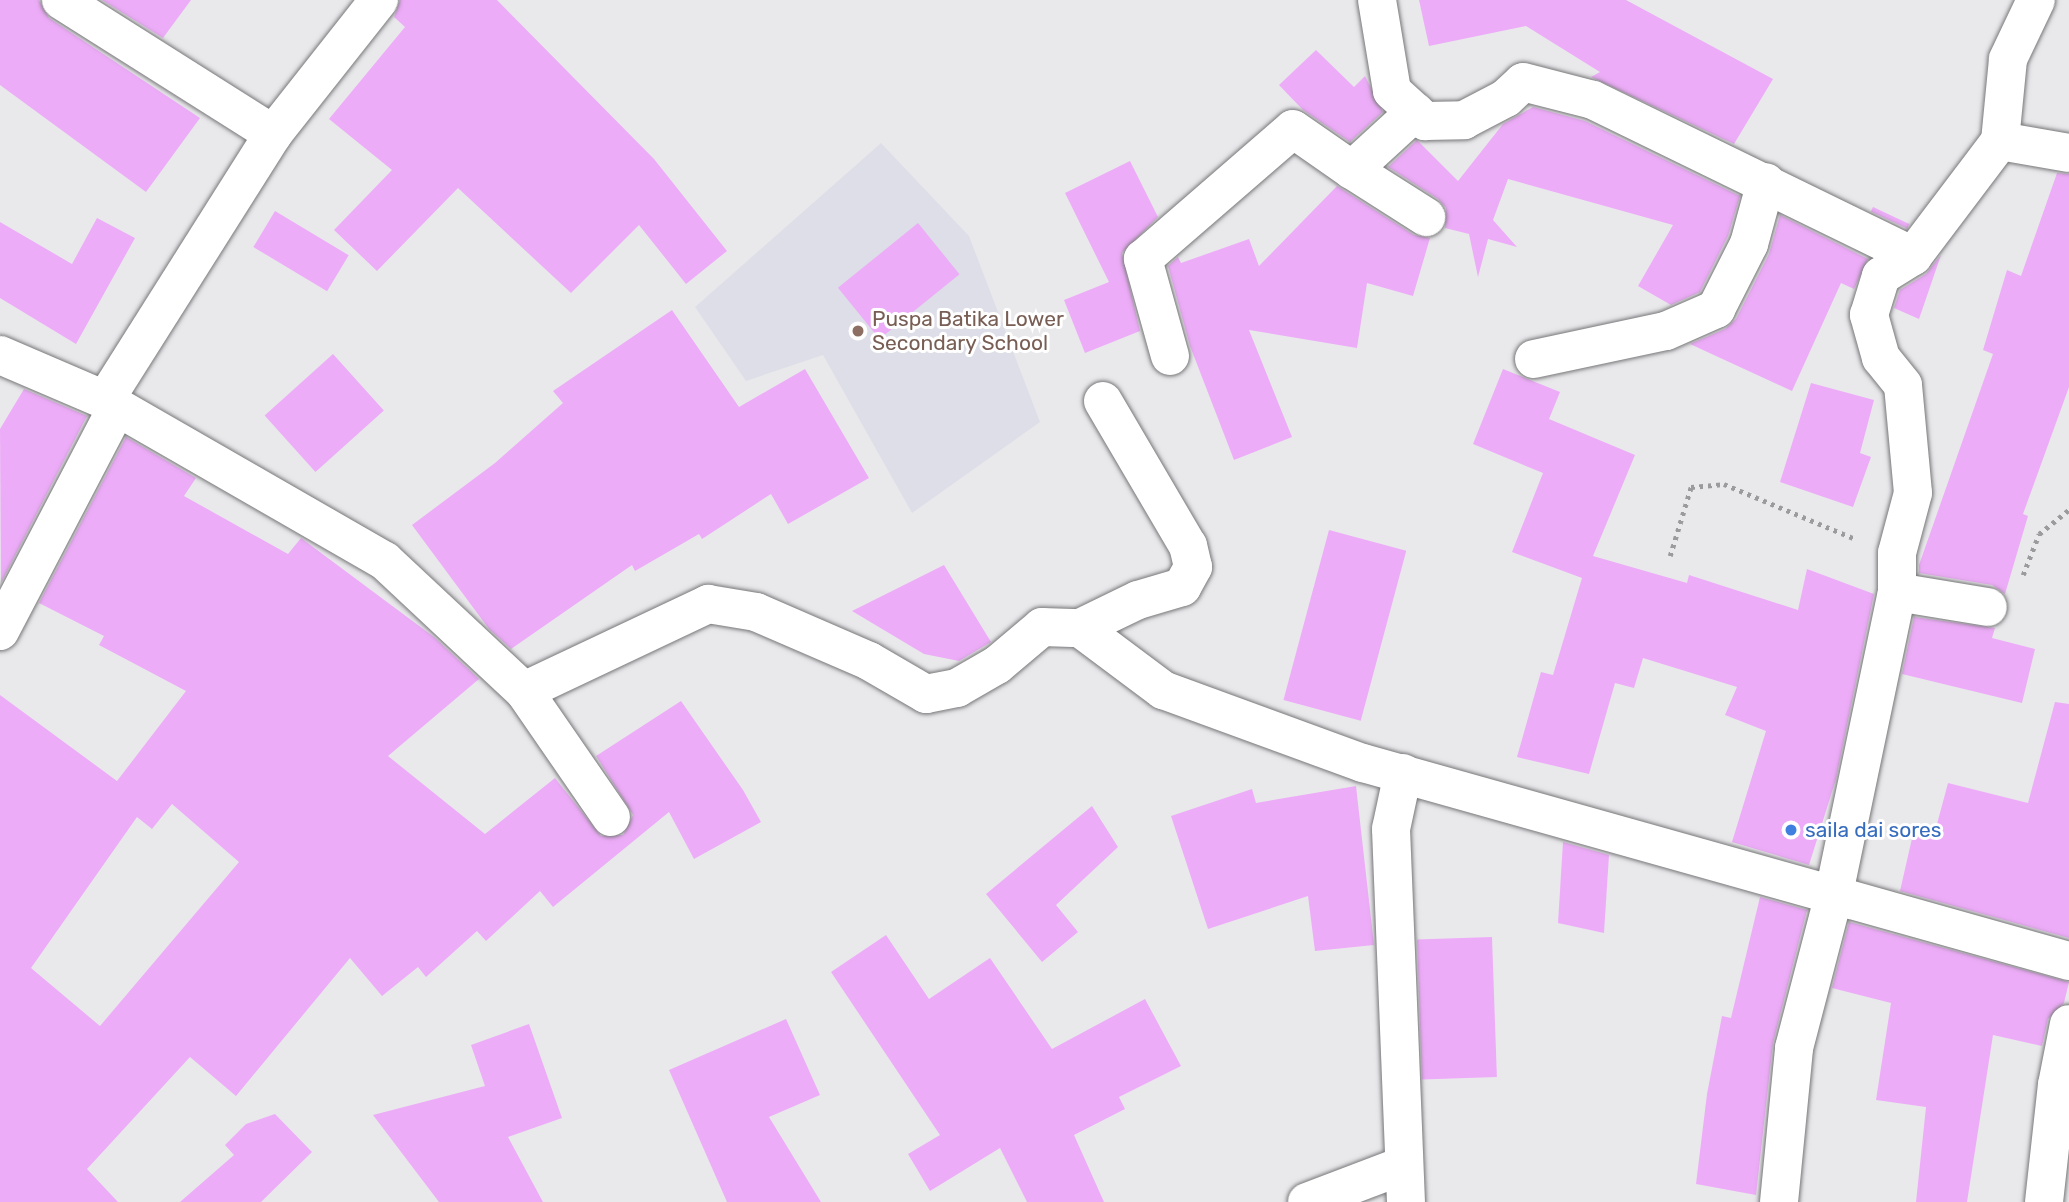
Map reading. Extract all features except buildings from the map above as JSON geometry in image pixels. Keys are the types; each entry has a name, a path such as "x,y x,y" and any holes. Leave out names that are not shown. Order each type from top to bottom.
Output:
{"street":[{"path":"61,0 273,134"},
{"path":"0,631 111,403 273,134 379,0"},
{"path":"1377,0 1392,92 1425,121 1464,120 1506,98 1523,82 1593,100 1766,182 1913,256"},
{"path":"1779,1202 1794,1048 1833,898 1897,592 1897,553 1913,493 1903,386 1881,358 1869,315 1881,276 1913,256 2000,141 2008,59 2036,0"},
{"path":"1352,170 1415,112"},
{"path":"1170,356 1143,259 1293,129 1426,217"},
{"path":"2000,141 2069,153"},
{"path":"1534,359 1665,331 1716,309 1749,244 1766,182"},
{"path":"0,355 111,403 385,561 524,691 611,817"},
{"path":"524,691 708,604 756,612 869,661 926,694 957,688 997,665 1042,627 1080,628 1138,600 1182,587 1194,567 1188,546 1103,401"},
{"path":"1897,592 1987,607"},
{"path":"1080,628 1163,690 1403,774 1833,898 2069,961"},
{"path":"1307,1202 1404,1184 1391,829 1403,774"},
{"path":"2044,1202 2057,1085 2069,1024"}],"path":[{"path":"1670,556 1691,487 1724,484 1765,497 1822,527 1897,553"},
{"path":"1987,607 2020,584 2039,534 2069,510"}],"shaded area":[{"name":"Puspa Batika Lower Secondary School","path":"881,143 969,236 1040,422 912,513 823,355 746,381 695,307"}],"place":[{"name":"Puspa Batika Lower Secondary School","path":"858,331"},
{"name":"saila dai sores","path":"1791,830"}]}
